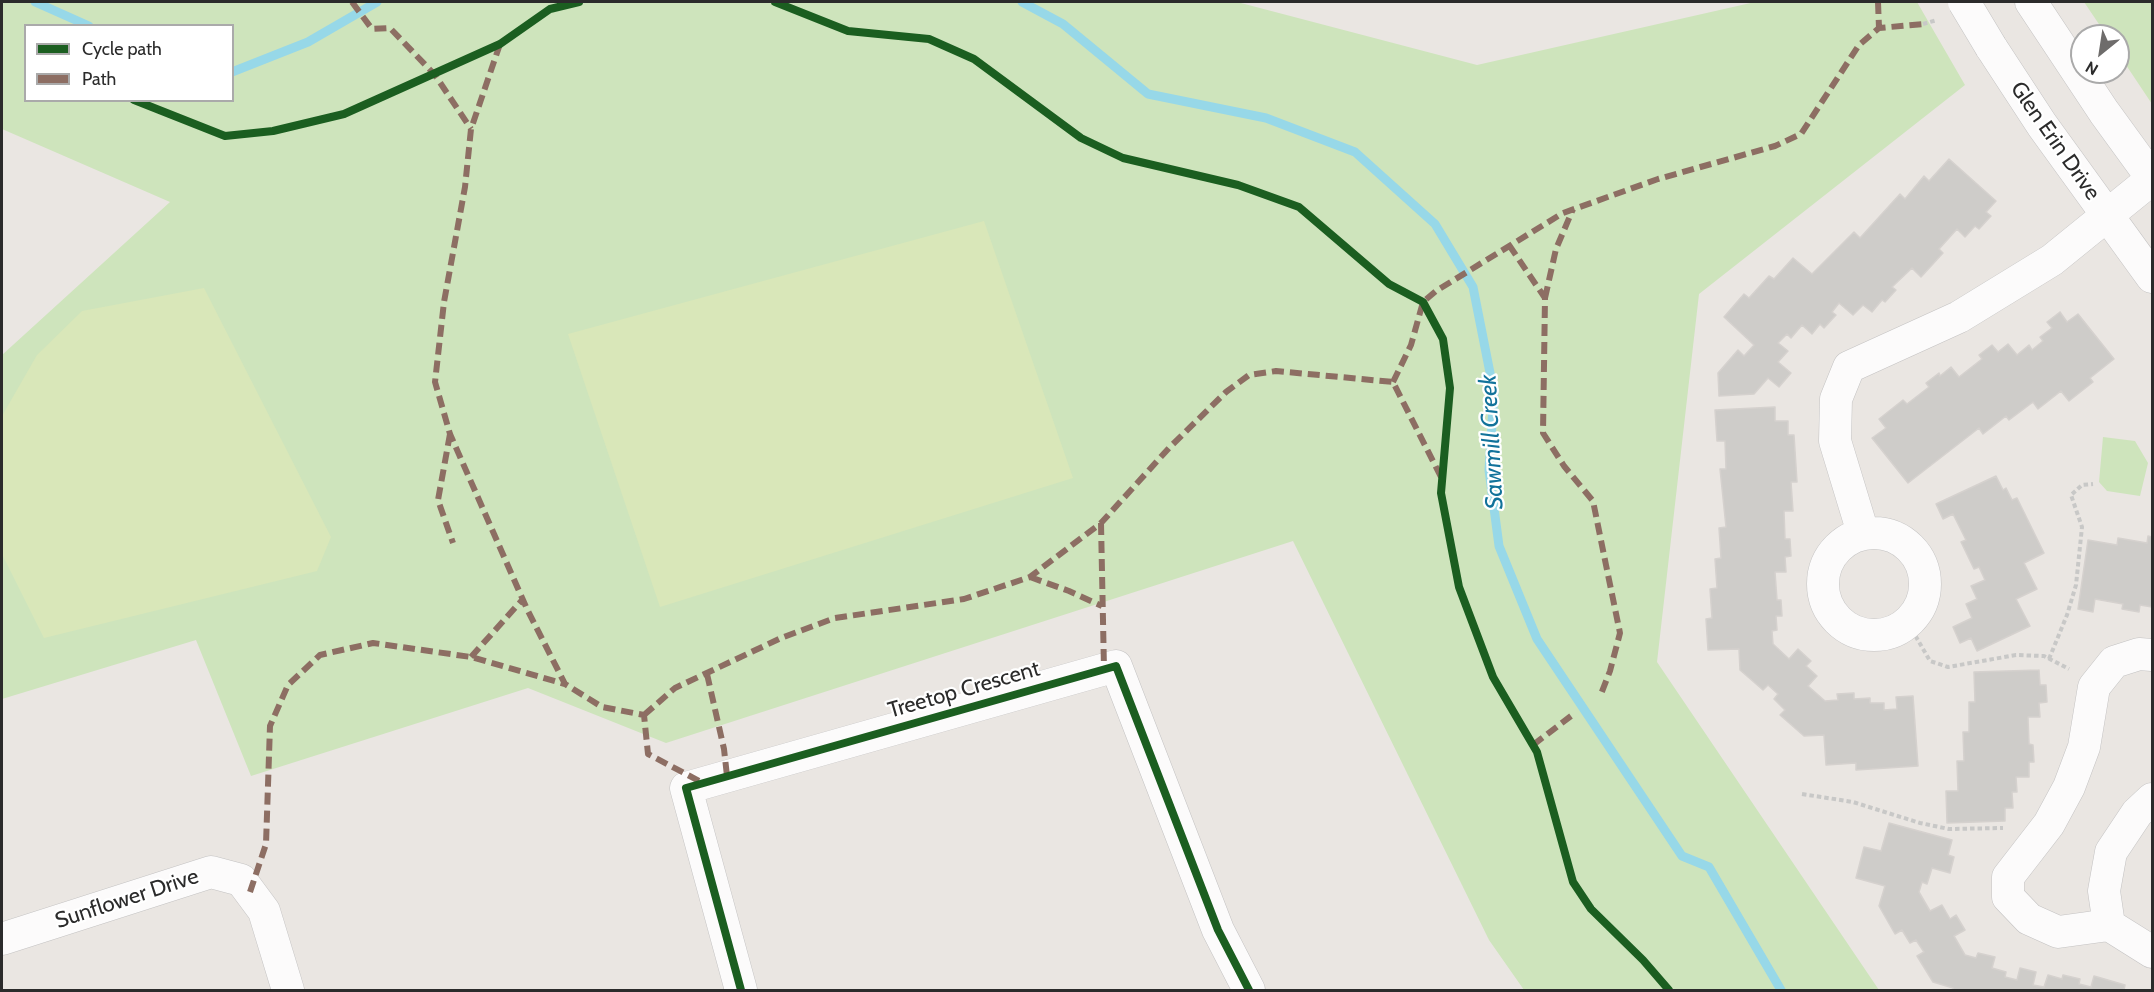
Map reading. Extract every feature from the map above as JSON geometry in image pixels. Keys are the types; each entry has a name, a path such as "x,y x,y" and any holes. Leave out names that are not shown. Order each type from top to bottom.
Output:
{"street":[{"name":"Glen Erin Drive","path":"1964,2 1991,47 2107,216 2152,277"},
{"path":"1863,533 1835,441 1836,399 1849,367 1968,311 2052,260 2152,178 2031,2"},
{"path":"1863,533 1886,533 1906,542 1921,560 1927,583 1922,605 1908,623 1887,634 1864,635 1843,625 1827,607 1822,584 1827,561 1842,543 1863,533"},
{"path":"2152,655 2139,654 2114,662 2094,687 2084,747 2069,787 2049,824 2008,877 2008,897 2029,919 2058,932 2109,925 2152,952"},
{"name":"Treetop Crescent","path":"741,990 686,788 1116,666 1218,930 1249,990"},
{"path":"2109,925 2103,891 2111,852 2137,813 2152,799"},
{"name":"Sunflower Drive","path":"2,939 211,872 242,880 264,911 288,990"}],"path":[{"path":"2049,658 2067,615 2076,585 2082,527 2071,495 2082,485 2093,484"},
{"path":"1908,623 1930,661 1948,667 2016,655 2044,656 2094,687"},
{"path":"1802,794 1853,802 1920,823 1949,829 2005,828 2033,844"}],"green space":[{"path":"2,2 1237,2 1477,65 1755,2 1917,2 1965,85 1699,294 1657,662 1879,990 1524,990 1489,940 1293,541 666,743 528,688 251,776 196,640 2,699 2,355 170,202 2,129"},
{"path":"2084,2 2152,2 2152,104 2130,71 2130,24 2099,24"},
{"path":"984,221 1073,478 660,607 568,334"},
{"path":"204,288 331,537 317,571 44,638 2,554 2,416 37,355 82,311"},
{"path":"2103,437 2135,441 2148,463 2140,496 2107,491 2099,482"}],"building":[{"path":"1949,159 1996,201 1986,212 1991,216 1979,229 1975,226 1965,237 1957,229 1939,249 1943,253 1921,277 1912,268 1892,287 1896,290 1885,302 1882,300 1872,312 1863,305 1853,315 1839,303 1832,312 1836,315 1824,328 1820,324 1812,334 1802,325 1791,338 1787,334 1778,343 1788,351 1778,362 1791,373 1779,387 1768,378 1754,394 1719,396 1718,373 1738,350 1744,356 1754,345 1724,317 1744,294 1749,298 1769,276 1774,279 1793,258 1812,274 1854,232 1860,238 1900,194 1905,199 1924,176 1929,181"},
{"path":"2060,312 2067,322 2078,314 2114,359 2090,378 2093,382 2069,401 2061,391 2038,409 2033,402 2009,420 2006,416 1983,434 1979,428 1908,483 1872,438 1886,428 1879,419 1903,400 1907,404 1929,387 1926,383 1939,373 1940,376 1951,367 1959,377 1982,359 1979,355 1992,345 1998,352 2008,344 2017,355 2029,345 2032,350 2043,341 2040,337 2052,328 2047,322"},
{"path":"1775,407 1775,421 1788,421 1788,435 1794,435 1797,482 1791,482 1793,511 1784,511 1785,539 1790,539 1791,556 1785,557 1786,572 1775,572 1777,600 1781,600 1782,616 1776,616 1777,630 1772,631 1773,644 1789,659 1798,649 1811,661 1806,666 1817,676 1808,686 1825,701 1838,700 1837,694 1854,693 1854,699 1870,698 1870,703 1884,703 1884,710 1897,709 1896,697 1913,696 1918,766 1856,770 1856,763 1826,765 1824,735 1804,736 1780,715 1785,710 1774,699 1778,694 1768,685 1763,690 1740,670 1739,649 1708,650 1706,619 1712,618 1710,589 1717,588 1715,559 1721,558 1719,528 1726,527 1720,469 1726,469 1725,441 1717,441 1715,410"},
{"path":"1996,476 2003,490 2006,488 2012,500 2017,498 2044,553 2024,563 2037,589 2016,599 2030,626 1977,651 1971,638 1960,643 1953,627 1972,618 1966,604 1977,599 1971,586 1985,580 1979,567 1974,569 1961,542 1966,540 1953,514 1943,519 1936,504"},
{"path":"2148,536 2152,537 2152,607 2140,605 2139,612 2122,609 2123,604 2095,599 2093,612 2078,609 2088,540 2117,545 2118,538 2147,543"},
{"path":"2039,670 2040,685 2046,685 2047,702 2039,703 2040,717 2028,717 2029,744 2033,745 2034,762 2029,762 2029,777 2016,777 2017,792 2012,792 2013,808 2005,808 2005,821 1947,823 1946,791 1958,791 1957,761 1964,761 1963,732 1969,732 1969,702 1975,702 1974,672"},
{"path":"1889,823 1952,840 1948,855 1954,857 1950,873 1932,868 1927,884 1922,882 1919,892 1930,911 1942,905 1950,919 1956,915 1965,930 1954,936 1965,955 1976,958 1978,953 1995,957 1992,968 2006,972 2005,977 2017,980 2020,968 2036,972 2033,985 2044,987 2048,975 2062,979 2063,975 2080,979 2079,984 2091,987 2094,976 2125,985 2124,990 1953,990 1953,988 1933,982 1917,956 1924,952 1916,940 1910,943 1902,930 1895,934 1879,906 1885,886 1856,878 1864,847 1881,851"}],"waterway":[{"name":"Sawmill Creek","path":"35,2 84,24"},
{"name":"Sawmill Creek","path":"234,71 308,42 377,2"},
{"name":"Sawmill Creek","path":"1022,2 1063,24 1148,94 1266,118 1355,152 1435,224 1473,287 1494,393 1489,470 1499,546 1537,639 1682,856 1709,867 1781,990"}],"marked path":[{"path":"352,2 372,29 390,28 435,75 471,129"},
{"path":"1878,2 1879,28"},
{"path":"1393,382 1411,345 1423,302 1436,291 1563,213 1658,179 1775,146 1801,134 1859,45 1879,28 1923,24"},
{"path":"500,44 471,129 465,187 444,302 435,382 450,434 527,609 565,684 602,707 644,715 648,754 703,783"},
{"path":"1545,298 1556,249 1573,209"},
{"path":"1509,245 1545,298 1543,433 1564,466 1593,501 1620,633 1601,694"},
{"path":"644,715 675,688 781,638 835,618 964,599 1030,577 1101,523 1169,448 1226,392 1249,375 1276,371 1393,382 1441,477"},
{"path":"450,434 438,500 453,543"},
{"path":"1101,523 1104,669"},
{"path":"1030,577 1102,606"},
{"path":"471,657 523,599"},
{"path":"250,892 266,844 270,726 288,685 320,655 373,643 471,657 565,684"},
{"path":"707,674 724,749 727,776"},
{"path":"1533,745 1571,716"}],"cycle path":[{"path":"139,102 225,136 273,131 344,114 500,44 550,9 579,2"},
{"path":"775,2 848,31 929,39 974,59 1081,138 1123,158 1238,185 1299,207 1389,284 1423,302 1443,339 1450,388 1441,493 1459,587 1493,677 1537,752 1573,882 1591,909 1643,960 1669,990"},
{"path":"741,990 686,788 1116,666 1218,930 1249,990"}]}
